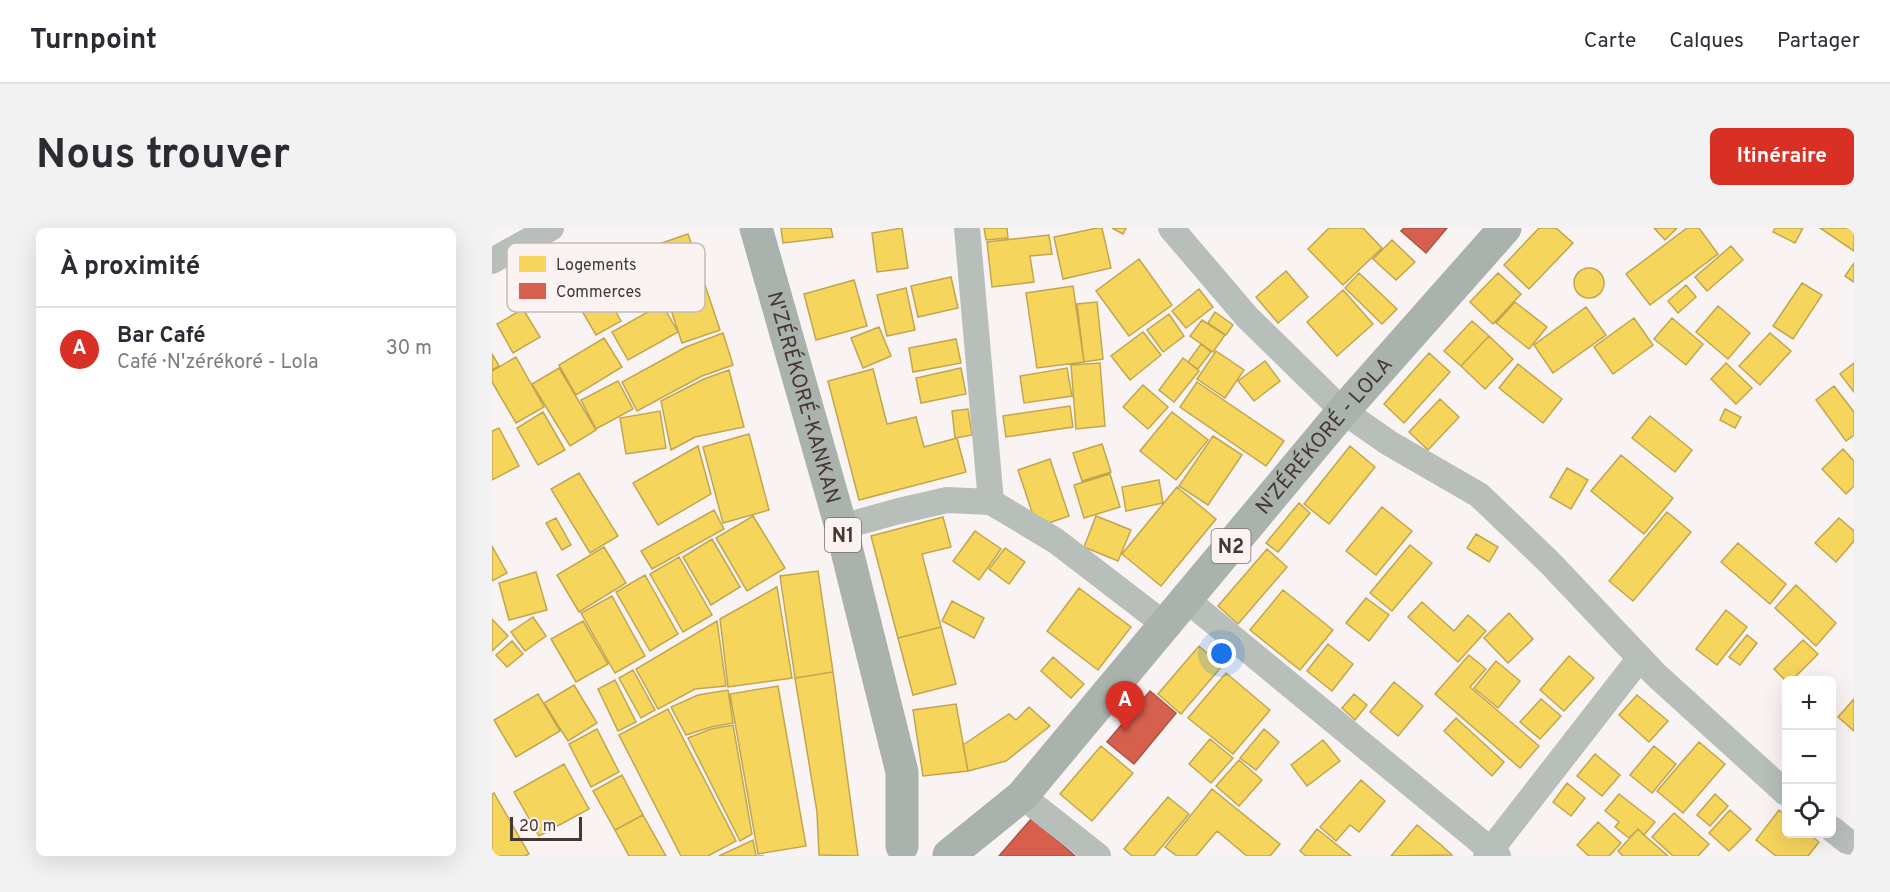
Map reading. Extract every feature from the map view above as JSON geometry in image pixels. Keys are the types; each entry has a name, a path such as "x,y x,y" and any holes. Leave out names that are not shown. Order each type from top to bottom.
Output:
{"highway":[{"name":"N'ZÉRÉKORÉ-KANKAN","path":"756,228 841,527 902,772 898,851"},
{"name":"N'ZÉRÉKORÉ - LOLA","path":"949,856 1022,796 1343,411 1505,228"},
{"path":"898,851 918,839 936,843 949,856"}],"street":[{"path":"524,243 551,228"},
{"path":"967,228 991,502"},
{"path":"1171,228 1247,317 1343,411 1389,443 1479,495 1550,563 1640,658 1782,788"},
{"path":"492,261 507,253"},
{"path":"841,527 947,500 991,502 1056,541 1164,624"},
{"path":"1187,600 1492,854 1640,658"},
{"path":"1022,796 1098,856"},
{"path":"1836,832 1847,841 1854,843"}],"building: Logements":[{"path":"781,228 831,228 833,237 783,243"},
{"path":"902,228 908,268 877,272 872,233"},
{"path":"984,228 1007,228 1008,238 986,240"},
{"path":"1102,228 1111,268 1063,279 1054,237"},
{"path":"1112,228 1126,228 1123,234"},
{"path":"1329,228 1363,228 1382,248 1343,285 1308,249"},
{"path":"1539,228 1556,228 1573,243 1529,289 1504,265"},
{"path":"1654,228 1677,228 1665,240"},
{"path":"1687,228 1699,228 1718,254 1650,305 1626,274"},
{"path":"1775,228 1803,228 1795,243 1773,232"},
{"path":"1820,228 1854,228 1854,251"},
{"path":"688,234 691,243 662,243"},
{"path":"1049,235 1052,254 1030,256 1034,282 992,287 987,242"},
{"path":"1392,240 1415,262 1396,280 1373,259"},
{"path":"1731,246 1743,260 1707,291 1695,277"},
{"path":"1139,259 1172,305 1129,336 1096,291"},
{"path":"1854,263 1854,282 1845,276"},
{"path":"1589,268 1595,269 1603,277 1603,289 1595,297 1589,298 1583,297 1575,289 1574,283 1575,277 1583,269"},
{"path":"1286,271 1308,297 1278,323 1256,297"},
{"path":"1359,273 1397,309 1382,324 1345,288"},
{"path":"1498,273 1521,294 1493,324 1470,302"},
{"path":"951,277 958,308 918,317 911,286"},
{"path":"854,280 867,326 816,340 804,294"},
{"path":"1802,283 1822,295 1793,339 1773,326"},
{"path":"705,285 720,330 682,343 672,312 705,312"},
{"path":"1686,285 1696,297 1678,313 1668,301"},
{"path":"1073,286 1084,362 1037,368 1026,293"},
{"path":"906,288 915,330 887,336 877,295"},
{"path":"1199,289 1213,307 1186,328 1172,311"},
{"path":"1343,290 1373,324 1337,356 1307,322"},
{"path":"1097,302 1103,359 1084,362 1077,304"},
{"path":"1515,302 1547,327 1529,349 1496,323"},
{"path":"1718,306 1750,333 1728,359 1696,332"},
{"path":"1586,307 1606,335 1553,373 1534,345"},
{"path":"518,312 525,312 540,337 513,353 497,324"},
{"path":"583,312 616,312 621,321 596,335"},
{"path":"648,312 667,312 678,332 628,360 612,332"},
{"path":"1215,312 1233,325 1226,335 1208,323"},
{"path":"1169,314 1184,336 1163,352 1147,330"},
{"path":"1634,318 1653,345 1613,374 1594,347"},
{"path":"1672,318 1703,344 1686,365 1654,339"},
{"path":"1202,320 1225,335 1213,352 1190,336"},
{"path":"1472,321 1489,336 1461,366 1444,351"},
{"path":"879,327 891,356 863,368 851,338"},
{"path":"1143,332 1161,355 1130,380 1111,356"},
{"path":"723,333 733,365 702,376 637,411 622,382 686,347"},
{"path":"1770,333 1791,351 1760,385 1739,366"},
{"path":"1489,336 1513,359 1485,389 1461,366"},
{"path":"604,338 622,367 576,395 559,365"},
{"path":"956,339 961,363 913,372 909,348"},
{"path":"1201,344 1211,352 1198,369 1188,362"},
{"path":"1216,351 1244,370 1225,398 1197,379"},
{"path":"1429,353 1450,372 1404,423 1384,404"},
{"path":"492,354 499,366 492,370"},
{"path":"516,357 544,407 516,423 492,382 492,371"},
{"path":"1183,358 1199,371 1174,402 1159,390"},
{"path":"1265,361 1280,381 1254,401 1238,381"},
{"path":"1100,363 1105,426 1076,429 1071,365"},
{"path":"1726,363 1752,388 1736,404 1711,379"},
{"path":"1854,363 1854,392 1840,374"},
{"path":"1518,364 1562,399 1543,423 1499,388"},
{"path":"559,368 596,430 570,446 532,384"},
{"path":"961,368 966,394 921,403 916,378"},
{"path":"1067,368 1072,396 1024,403 1020,376"},
{"path":"873,369 887,424 916,417 924,447 957,438 966,472 859,500 828,381"},
{"path":"729,370 744,427 695,437 671,450 661,401 704,379"},
{"path":"618,381 633,409 596,429 581,400"},
{"path":"1197,382 1284,441 1266,466 1180,407"},
{"path":"1143,385 1168,407 1148,429 1123,407"},
{"path":"1834,386 1854,412 1854,435 1846,441 1816,400"},
{"path":"1440,399 1459,417 1428,450 1409,432"},
{"path":"1070,406 1073,427 1006,437 1003,416"},
{"path":"968,409 972,435 955,438 952,411"},
{"path":"1725,409 1741,417 1735,428 1720,420"},
{"path":"660,411 666,448 626,454 620,418"},
{"path":"543,412 565,450 538,465 517,428"},
{"path":"1172,412 1208,440 1176,480 1140,451"},
{"path":"1650,416 1692,450 1675,472 1632,438"},
{"path":"499,428 519,466 492,480 492,431"},
{"path":"749,434 769,510 723,523 703,447"},
{"path":"1213,436 1242,455 1208,505 1179,486"},
{"path":"1102,444 1111,472 1082,481 1073,453"},
{"path":"698,446 711,494 658,525 633,483"},
{"path":"1350,446 1375,467 1329,524 1304,504"},
{"path":"1843,449 1854,461 1854,486 1846,494 1822,469"},
{"path":"1621,455 1673,498 1644,534 1591,491"},
{"path":"1050,459 1069,516 1037,527 1018,470"},
{"path":"1567,468 1588,480 1571,509 1550,497"},
{"path":"579,473 618,536 590,553 551,489"},
{"path":"1110,474 1120,507 1084,518 1074,485"},
{"path":"1159,480 1163,503 1126,511 1122,487"},
{"path":"1177,487 1216,519 1161,586 1122,554"},
{"path":"1299,503 1310,513 1278,552 1266,543"},
{"path":"1382,507 1412,531 1376,575 1346,551"},
{"path":"714,510 724,529 652,569 641,551"},
{"path":"1667,512 1691,532 1633,601 1609,581"},
{"path":"753,516 785,568 747,591 716,538"},
{"path":"1096,516 1131,530 1118,561 1084,547"},
{"path":"943,517 951,547 922,554 941,627 898,638 871,536"},
{"path":"556,518 571,545 562,550 546,523"},
{"path":"1839,518 1854,531 1854,541 1836,562 1815,543"},
{"path":"975,531 1001,549 979,580 953,561"},
{"path":"1476,534 1498,547 1489,562 1467,548"},
{"path":"712,539 740,587 711,605 683,557"},
{"path":"1738,543 1786,584 1770,604 1721,562"},
{"path":"1410,545 1432,563 1392,611 1370,593"},
{"path":"492,546 507,573 492,581"},
{"path":"604,547 626,583 579,612 557,575"},
{"path":"1005,548 1025,562 1009,584 989,569"},
{"path":"1267,549 1287,567 1238,624 1218,606"},
{"path":"679,557 712,615 683,632 650,574"},
{"path":"818,571 833,672 795,678 780,576"},
{"path":"536,572 547,610 509,620 499,583"},
{"path":"645,575 678,634 650,651 616,592"},
{"path":"1796,585 1836,623 1816,646 1775,608"},
{"path":"777,587 792,678 728,687 720,619"},
{"path":"1079,588 1131,627 1098,670 1047,631"},
{"path":"1283,590 1333,630 1300,670 1250,630"},
{"path":"612,596 645,656 615,673 581,613"},
{"path":"1366,598 1389,615 1369,641 1346,623"},
{"path":"952,601 984,618 974,638 942,621"},
{"path":"1422,602 1454,631 1468,615 1486,631 1458,662 1408,617"},
{"path":"1726,610 1747,627 1717,665 1696,649"},
{"path":"1509,613 1533,639 1508,663 1484,638"},
{"path":"533,617 546,636 525,651 511,632"},
{"path":"492,619 508,636 492,651"},
{"path":"583,621 608,664 576,682 551,639"},
{"path":"717,621 726,686 695,689 658,709 636,669"},
{"path":"941,627 956,684 913,695 898,638"},
{"path":"1747,635 1757,643 1740,665 1729,657"},
{"path":"1803,640 1818,654 1796,676 1782,677 1774,669"},
{"path":"512,641 523,654 507,667 496,655"},
{"path":"1328,644 1353,664 1332,691 1307,671"},
{"path":"1199,646 1222,666 1181,714 1158,694"},
{"path":"1469,655 1486,669 1470,687 1539,746 1520,768 1435,694"},
{"path":"1569,656 1594,678 1564,711 1540,690"},
{"path":"1053,657 1084,684 1071,698 1041,671"},
{"path":"1496,661 1520,681 1498,708 1474,688"},
{"path":"633,670 655,710 641,718 619,678"},
{"path":"833,672 858,856 819,855 817,812 795,678"},
{"path":"1226,673 1270,710 1233,754 1188,718"},
{"path":"615,680 636,722 618,731 598,689"},
{"path":"1394,682 1423,706 1398,736 1370,712"},
{"path":"574,685 597,723 568,741 544,703"},
{"path":"778,686 806,846 758,854 730,694"},
{"path":"728,690 733,723 686,735 671,707 698,695"},
{"path":"538,694 560,731 516,757 494,720"},
{"path":"1354,694 1367,705 1355,720 1342,708"},
{"path":"1637,695 1668,721 1649,742 1619,715"},
{"path":"1541,699 1561,716 1540,739 1520,722"},
{"path":"1854,699 1854,731 1838,717"},
{"path":"956,704 968,771 923,776 913,710"},
{"path":"1029,707 1050,726 1006,761 968,771 963,745 1009,714 1016,720"},
{"path":"668,709 736,841 708,856 681,856 619,735"},
{"path":"1456,718 1504,762 1492,776 1444,731"},
{"path":"733,725 752,834 740,841 688,738 711,729"},
{"path":"597,729 619,772 591,787 569,744"},
{"path":"1264,729 1279,742 1256,770 1240,758"},
{"path":"1210,739 1233,758 1211,783 1189,764"},
{"path":"1323,740 1340,761 1307,786 1291,765"},
{"path":"1699,742 1725,764 1683,813 1657,791"},
{"path":"1101,746 1133,773 1092,821 1060,794"},
{"path":"1654,746 1676,764 1652,793 1630,775"},
{"path":"1595,754 1620,775 1602,796 1577,776"},
{"path":"1239,760 1262,780 1239,806 1216,786"},
{"path":"564,764 589,809 539,836 514,792"},
{"path":"622,775 643,815 615,830 593,791"},
{"path":"1361,780 1385,801 1359,832 1350,825 1336,841 1320,827"},
{"path":"1567,783 1585,798 1571,816 1553,802"},
{"path":"1212,789 1280,844 1270,856 1247,856 1217,831 1196,856 1177,856 1165,847"},
{"path":"494,793 529,854 492,856 492,794"},
{"path":"1619,794 1655,822 1644,835 1638,829 1629,838 1615,827 1619,822 1605,811"},
{"path":"1715,794 1728,806 1710,826 1697,815"},
{"path":"1168,797 1189,814 1154,856 1132,856 1124,849"},
{"path":"1730,810 1751,829 1729,851 1709,833"},
{"path":"1779,810 1782,813 1782,838 1814,838 1819,842 1808,856 1776,856 1756,840"},
{"path":"1674,813 1709,844 1698,856 1673,856 1652,837"},
{"path":"643,815 666,856 629,856 615,830"},
{"path":"1598,822 1621,843 1609,856 1589,856 1577,845"},
{"path":"1417,825 1441,845 1452,855 1391,856"},
{"path":"1317,829 1351,856 1306,856 1300,851"},
{"path":"1638,829 1668,856 1623,856 1618,851"},
{"path":"753,840 756,856 719,856"}],"building: Commerces":[{"path":"1404,228 1447,228 1426,253 1401,231"},
{"path":"1150,691 1176,713 1134,764 1107,742"},
{"path":"1032,818 1075,856 999,856"}],"place":[{"name":"Bar Café","path":"1125,731"}]}
